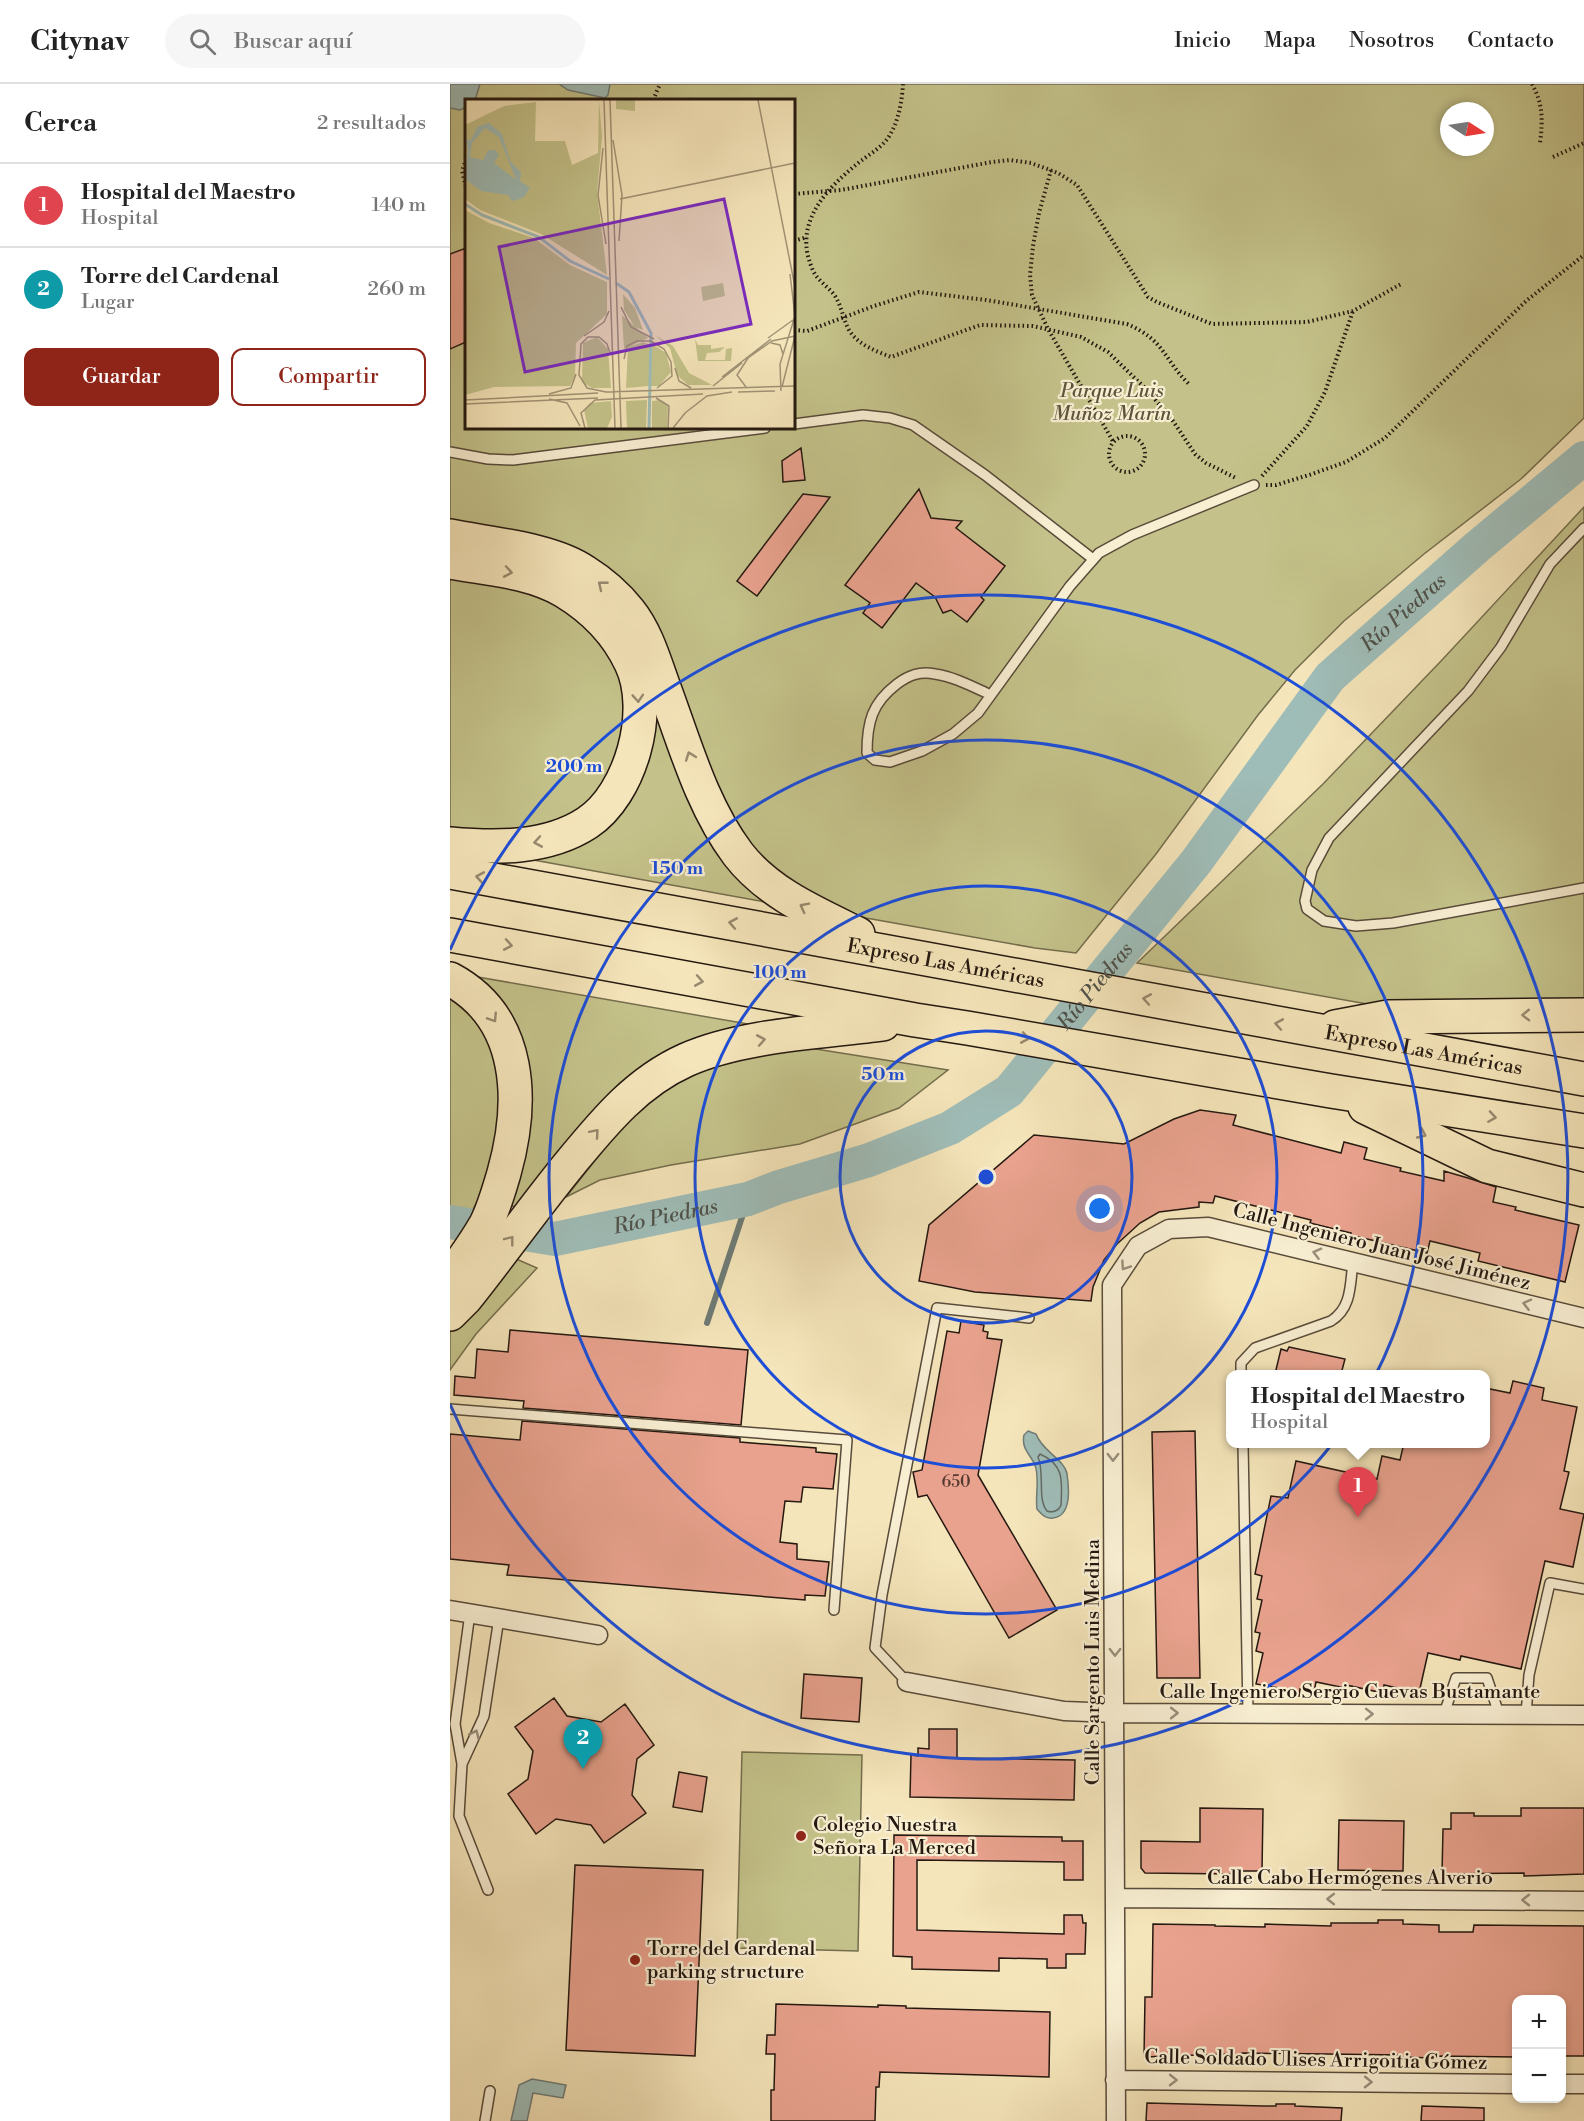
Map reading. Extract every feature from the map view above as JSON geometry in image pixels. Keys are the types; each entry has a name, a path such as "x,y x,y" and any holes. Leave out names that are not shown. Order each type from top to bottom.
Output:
{"highway":[{"path":"450,536 540,554 567,562 607,588 630,612 652,654 702,789 739,855 766,882 797,904 894,952"},
{"path":"450,562 526,576 545,582 564,591 594,613 616,637 632,665 638,690 639,724 635,751 622,782 602,811 586,824 546,841 512,846 450,844"},
{"name":"Expreso Las Américas","path":"450,872 1584,1079"},
{"path":"450,935 915,1020 1331,1091 1584,1131"},
{"path":"450,979 489,1011 504,1037 514,1068 517,1107 509,1157 499,1191 458,1280 450,1314"},
{"path":"1317,1030 1388,1017 1584,1015"},
{"path":"458,1280 558,1178 625,1100 651,1080 687,1060 733,1045 915,1020"},
{"path":"1331,1091 1487,1166 1584,1190"}],"street":[{"name":"Calle Ingeniero Juan José Jiménez","path":"1169,1229 1209,1227 1584,1318"},
{"name":"Calle Sargento Luis Medina","path":"1116,2121 1112,1285 1138,1246 1169,1229"},
{"path":"450,1610 598,1635"},
{"name":"Calle Ingeniero Sergio Cuevas Bustamante","path":"907,1682 1064,1711 1584,1715"},
{"name":"Calle Cabo Hermógenes Alverio","path":"1116,1898 1584,1901"},
{"name":"Calle Soldado Ulises Arrigoitia Gómez","path":"1115,2080 1512,2084"},
{"path":"1566,2084 1584,2084"}],"lane":[{"path":"795,424 863,415 890,418 913,425 986,475 1093,559"},
{"path":"450,452 488,459 513,460 757,429"},
{"path":"991,695 962,681 945,676 923,673 909,675 880,698 871,716 867,753 876,760 890,762 922,751 953,734 978,713 1070,586 1099,553 1132,535 1254,485"},
{"path":"1584,528 1550,564 1500,647 1468,691 1329,838 1312,870 1305,901 1307,909 1324,921 1356,926 1393,923 1584,888"},
{"path":"1241,1370 1241,1363 1255,1348 1331,1321 1342,1314 1349,1295 1353,1262"},
{"path":"907,1682 875,1648 886,1572 937,1308 1029,1318"},
{"path":"450,1409 847,1440 834,1610"},
{"path":"1243,1448 1248,1713"},
{"path":"1526,1714 1529,1675 1550,1583 1584,1589"},
{"path":"470,1613 455,1724 462,1764 459,1816 488,1890"},
{"path":"462,1764 484,1716 499,1618"},
{"path":"1444,1714 1456,1678 1487,1678 1499,1714"},
{"path":"484,2121 490,2091"}],"path":[{"path":"653,99 660,84"},
{"path":"903,84 900,106 891,134 879,148 825,192 809,219 806,254 813,271 841,304 849,329 862,343 891,357 980,326 1016,325 1048,329 1088,339 1108,352 1171,418 1196,454 1226,474 1254,485 1276,485 1346,462 1385,438 1526,301 1584,255"},
{"path":"1532,84 1539,98 1544,119 1540,143"},
{"path":"1553,157 1584,143"},
{"path":"795,194 825,192 1010,160 1031,163 1051,170 1077,185 1149,297 1212,324 1307,322 1353,311 1401,284"},
{"path":"465,162 462,171 465,183"},
{"path":"1051,170 1039,213 1030,275 1032,295 1048,329 1114,443"},
{"path":"795,241 807,237"},
{"path":"795,330 807,331 919,292 1037,308 1135,327 1157,342 1189,384"},
{"path":"1254,485 1307,426 1325,392 1353,311"},
{"path":"1128,436 1138,441 1145,455 1141,466 1131,472 1123,472 1116,468 1109,458 1114,443 1128,436"}],"green space":[{"name":"Parque Luis Muñoz Marín","path":"450,84 1584,84 1584,418 1521,479 1424,554 1344,621 1295,670 1258,715 1156,854 1076,953 1035,948 866,918 803,895 742,840 718,805 658,639 450,526"},
{"path":"1584,507 1584,1009 1401,1010 1137,963 1323,784"},
{"path":"450,576 549,595 595,632 622,681 628,719 619,763 597,799 540,835 450,835"},
{"path":"649,701 776,904 517,857 569,845"},
{"path":"472,976 765,1027 722,1038 520,1207 509,1206 525,1148"},
{"path":"450,993 481,1018 500,1059 505,1111 489,1179 470,1215 458,1218 450,1218"},
{"path":"803,1047 948,1070 899,1108 800,1144 671,1165 600,1180 566,1197 636,1109 694,1071 766,1049"},
{"path":"514,1258 537,1268 476,1334 450,1370 450,1332"},
{"path":"742,1752 862,1755 858,1951 737,1948"}],"water":[{"path":"450,84 480,84 475,99 465,99 465,108 460,110 450,108"},
{"path":"559,84 610,84 608,95 605,98 568,90"},
{"path":"1028,1431 1036,1434 1043,1445 1062,1464 1067,1474 1066,1507 1059,1516 1053,1518 1042,1515 1037,1509 1035,1465 1023,1440"},
{"path":"532,2079 566,2085 563,2098 533,2093 527,2121 511,2121 519,2085"}],"building":[{"path":"465,248 465,342 450,349 450,254"},
{"path":"801,448 805,480 783,482 782,461"},
{"path":"919,489 931,518 962,521 956,528 1005,566 981,597 984,600 967,622 951,610 943,613 935,597 916,583 882,628 863,613 870,603 845,585"},
{"path":"803,494 830,497 757,596 737,581"},
{"path":"1200,1110 1236,1115 1233,1125 1341,1153 1344,1142 1367,1148 1364,1159 1401,1168 1400,1171 1444,1181 1444,1171 1468,1178 1496,1187 1493,1202 1516,1207 1515,1210 1579,1225 1565,1282 1478,1261 1480,1253 1430,1241 1427,1253 1350,1235 1351,1233 1310,1223 1311,1220 1215,1196 1213,1203 1199,1202 1199,1207 1159,1212 1140,1223 1117,1244 1104,1260 1093,1287 1091,1301 975,1292 919,1281 929,1225 1034,1135 1124,1144 1174,1119"},
{"path":"961,1321 984,1325 983,1331 988,1332 987,1338 1002,1340 978,1475 1057,1610 1009,1638 927,1495 918,1497 913,1472 922,1470 947,1331 959,1333"},
{"path":"510,1330 748,1350 741,1425 523,1408 524,1401 454,1395 455,1376 475,1378 477,1349 508,1352"},
{"path":"1289,1347 1345,1359 1342,1370 1276,1370 1281,1349 1287,1351"},
{"path":"1513,1381 1544,1388 1542,1400 1577,1407 1564,1471 1569,1472 1560,1509 1584,1514 1573,1567 1545,1561 1521,1669 1461,1656 1460,1660 1428,1653 1419,1693 1384,1685 1383,1693 1346,1685 1345,1688 1316,1682 1314,1692 1300,1689 1299,1696 1283,1692 1284,1689 1256,1684 1263,1653 1256,1651 1260,1633 1255,1632 1262,1600 1257,1599 1262,1576 1255,1574 1271,1496 1288,1498 1296,1461 1377,1479 1382,1456 1400,1460 1403,1448 1490,1448 1490,1389 1510,1393"},
{"path":"522,1421 740,1438 740,1442 816,1448 816,1452 837,1454 833,1489 803,1487 801,1502 785,1501 780,1542 797,1544 797,1559 829,1562 825,1596 805,1595 805,1600 507,1575 509,1565 450,1559 450,1434 520,1440"},
{"path":"1195,1431 1200,1678 1157,1678 1152,1432"},
{"path":"804,1674 862,1678 859,1722 801,1718"},
{"path":"554,1698 567,1716 601,1722 625,1704 654,1745 637,1759 632,1795 646,1813 604,1843 591,1825 556,1819 536,1834 508,1794 528,1779 533,1751 515,1727"},
{"path":"929,1729 957,1729 957,1758 1075,1760 1074,1800 910,1797 911,1755 918,1756 918,1748 929,1749"},
{"path":"679,1772 707,1777 702,1812 673,1807"},
{"path":"1200,1808 1263,1809 1262,1871 1231,1871 1232,1874 1145,1873 1141,1868 1141,1841 1200,1842"},
{"path":"1521,1808 1584,1808 1584,1874 1524,1876 1524,1873 1442,1874 1443,1829 1451,1829 1451,1813 1474,1813 1474,1816 1521,1816"},
{"path":"1339,1820 1404,1821 1403,1871 1338,1870"},
{"path":"894,1835 1062,1837 1062,1841 1083,1841 1083,1880 1064,1880 1064,1862 917,1860 917,1930 1064,1934 1064,1915 1082,1915 1083,1923 1086,1923 1085,1954 1066,1954 1066,1968 1047,1968 1047,1959 999,1958 999,1971 912,1969 912,1957 893,1956"},
{"name":"Torre del Cardenal parking structure","path":"575,1865 703,1870 695,2056 566,2050"},
{"path":"1378,1920 1403,1920 1403,1924 1439,1925 1439,1932 1473,1932 1474,1925 1584,1926 1584,2056 1566,2056 1566,1995 1512,1995 1512,2057 1433,2056 1433,2058 1401,2057 1401,2055 1242,2053 1241,2059 1226,2059 1226,2054 1144,2057 1145,1997 1152,1997 1153,1924 1265,1927 1265,1924 1331,1926 1331,1923 1378,1923"},
{"path":"776,2004 878,2007 878,2005 906,2006 906,2008 1050,2012 1049,2077 880,2072 879,2087 876,2087 875,2121 771,2121 771,2090 774,2090 775,2054 766,2054 767,2035 775,2035"},
{"path":"1147,2103 1263,2106 1295,2104 1295,2106 1342,2108 1341,2121 1146,2121"},
{"path":"1422,2106 1484,2108 1484,2121 1421,2121"}],"waterway":[{"name":"Río Piedras","path":"450,1222 555,1239 748,1199 779,1187 869,1160 950,1128 1009,1091 1196,862 1330,677 1477,547 1584,458"},
{"path":"707,1323 748,1199"}],"place":[{"name":"Hospital del Maestro","path":"1358,1517"},
{"name":"Torre del Cardenal","path":"583,1769"},
{"name":"Colegio Nuestra Señora La Merced","path":"801,1836"},
{"name":"Torre del Cardenal parking structure","path":"635,1960"}]}
